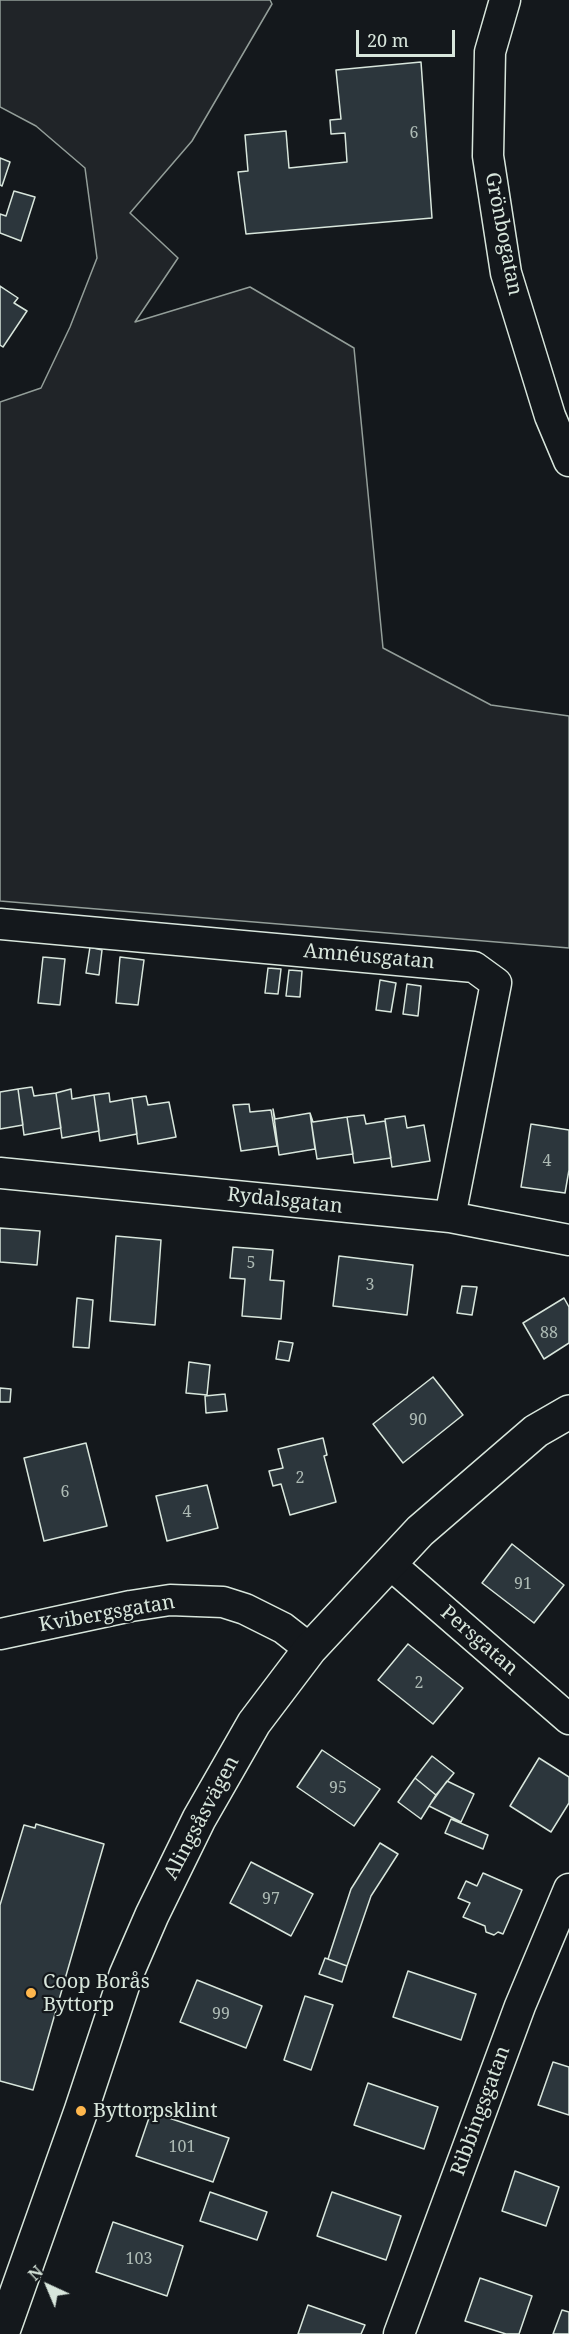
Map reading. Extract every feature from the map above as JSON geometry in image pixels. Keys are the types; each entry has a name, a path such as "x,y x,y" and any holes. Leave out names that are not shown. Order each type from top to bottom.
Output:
{"main road":[{"name":"Alingsåsvägen","path":"2,2334 81,2111 126,1975 152,1915 199,1819 254,1723 310,1649 420,1531 536,1431 569,1412"}],"street":[{"name":"Grönbogatan","path":"505,0 490,52 488,156 506,273 550,416 569,461"},
{"name":"Amnéusgatan","path":"0,924 474,967 496,983 450,1217"},
{"name":"Rydalsgatan","path":"0,1173 450,1217 569,1240"},
{"name":"Persgatan","path":"389,1563 569,1719"},
{"name":"Kvibergsgatan","path":"0,1635 130,1606 170,1600 223,1602 245,1609 283,1628 310,1649"},
{"name":"Ribbingsgatan","path":"399,2334 520,2006 569,1889"}],"shaded area":[{"path":"0,0 270,0 272,4 192,141 130,213 178,258 135,322 250,287 354,348 383,648 491,705 569,716 569,948 0,901 0,402 41,388 70,327 97,258 85,168 36,126 0,107"}],"building":[{"path":"421,62 432,218 246,234 238,172 248,171 245,135 286,131 289,168 347,162 345,133 331,134 330,120 341,119 336,70"},
{"path":"0,158 10,162 2,186 0,185"},
{"path":"14,191 35,197 21,241 0,233 0,214 6,216"},
{"path":"0,286 18,298 14,303 27,311 3,347 0,345"},
{"path":"90,947 102,950 99,975 86,973"},
{"path":"43,957 65,959 60,1005 38,1003"},
{"path":"120,957 144,960 138,1005 116,1003"},
{"path":"268,968 281,969 278,994 265,993"},
{"path":"289,970 302,971 300,997 286,996"},
{"path":"380,980 396,983 391,1012 376,1010"},
{"path":"407,984 421,986 418,1016 403,1014"},
{"path":"32,1087 34,1096 56,1093 61,1128 24,1135 18,1089"},
{"path":"18,1089 23,1125 0,1129 0,1092"},
{"path":"71,1089 72,1099 94,1095 99,1131 62,1138 56,1093"},
{"path":"109,1093 110,1102 132,1098 137,1134 100,1141 94,1095"},
{"path":"146,1096 148,1105 169,1102 176,1137 138,1144 132,1098"},
{"path":"249,1104 250,1112 271,1110 277,1146 241,1151 233,1105"},
{"path":"273,1109 275,1119 310,1113 315,1149 279,1155"},
{"path":"310,1113 313,1122 347,1117 353,1154 317,1159"},
{"path":"364,1115 366,1124 385,1121 391,1158 354,1163 347,1117"},
{"path":"405,1116 407,1128 424,1125 430,1161 392,1167 385,1119"},
{"path":"531,1124 569,1130 569,1170 565,1193 521,1187"},
{"path":"0,1228 40,1231 37,1265 0,1262"},
{"path":"116,1236 161,1240 155,1325 110,1321"},
{"path":"233,1247 273,1250 270,1280 284,1281 281,1319 242,1316 245,1279 230,1278"},
{"path":"339,1256 413,1265 407,1315 333,1306"},
{"path":"462,1286 477,1287 472,1315 457,1313"},
{"path":"77,1298 93,1300 89,1348 73,1347"},
{"path":"564,1298 569,1307 569,1343 544,1359 523,1323"},
{"path":"279,1341 293,1343 289,1361 276,1359"},
{"path":"189,1362 210,1365 207,1395 186,1393"},
{"path":"433,1377 463,1415 403,1463 373,1424"},
{"path":"0,1388 11,1389 10,1402 0,1402"},
{"path":"225,1394 227,1411 206,1413 205,1396"},
{"path":"323,1438 327,1455 324,1456 336,1502 290,1515 281,1484 273,1486 269,1471 283,1468 278,1449"},
{"path":"86,1443 107,1526 44,1541 24,1458"},
{"path":"207,1485 218,1528 167,1541 156,1496"},
{"path":"512,1544 564,1585 534,1623 482,1583"},
{"path":"408,1644 463,1688 433,1724 378,1680"},
{"path":"322,1750 380,1789 354,1826 297,1787"},
{"path":"432,1756 454,1773 436,1795 415,1778"},
{"path":"539,1758 569,1777 569,1803 551,1832 510,1806"},
{"path":"415,1778 436,1795 421,1819 398,1802"},
{"path":"447,1781 474,1794 461,1822 429,1806"},
{"path":"451,1819 488,1835 483,1849 445,1833"},
{"name":"Coop Borås Byttorp","path":"36,1824 104,1844 33,2090 0,2081 0,1905 24,1825 35,1828"},
{"path":"380,1843 398,1854 371,1896 347,1966 328,1959 351,1889"},
{"path":"251,1862 313,1894 291,1936 230,1903"},
{"path":"483,1873 522,1890 503,1934 498,1932 494,1935 486,1932 485,1926 463,1917 470,1903 458,1898 466,1881 477,1886"},
{"path":"325,1958 347,1966 342,1982 319,1974"},
{"path":"408,1971 476,1994 461,2040 393,2017"},
{"path":"197,1980 262,2006 246,2048 180,2022"},
{"path":"305,1996 333,2005 311,2070 284,2060"},
{"path":"553,2062 569,2067 569,2115 538,2105"},
{"path":"368,2083 438,2107 424,2149 354,2125"},
{"path":"151,2112 229,2138 213,2182 136,2156"},
{"path":"515,2171 559,2187 546,2226 502,2211"},
{"path":"210,2192 267,2212 257,2240 200,2221"},
{"path":"332,2192 401,2216 386,2260 317,2236"},
{"path":"113,2222 183,2246 167,2296 96,2272"},
{"path":"480,2278 532,2296 519,2334 506,2334 465,2321"},
{"path":"308,2305 365,2325 361,2334 298,2334"},
{"path":"562,2310 569,2312 569,2334 553,2334"}],"place":[{"name":"Coop Borås Byttorp","path":"31,1993"},
{"name":"Byttorpsklint","path":"81,2111"}]}
